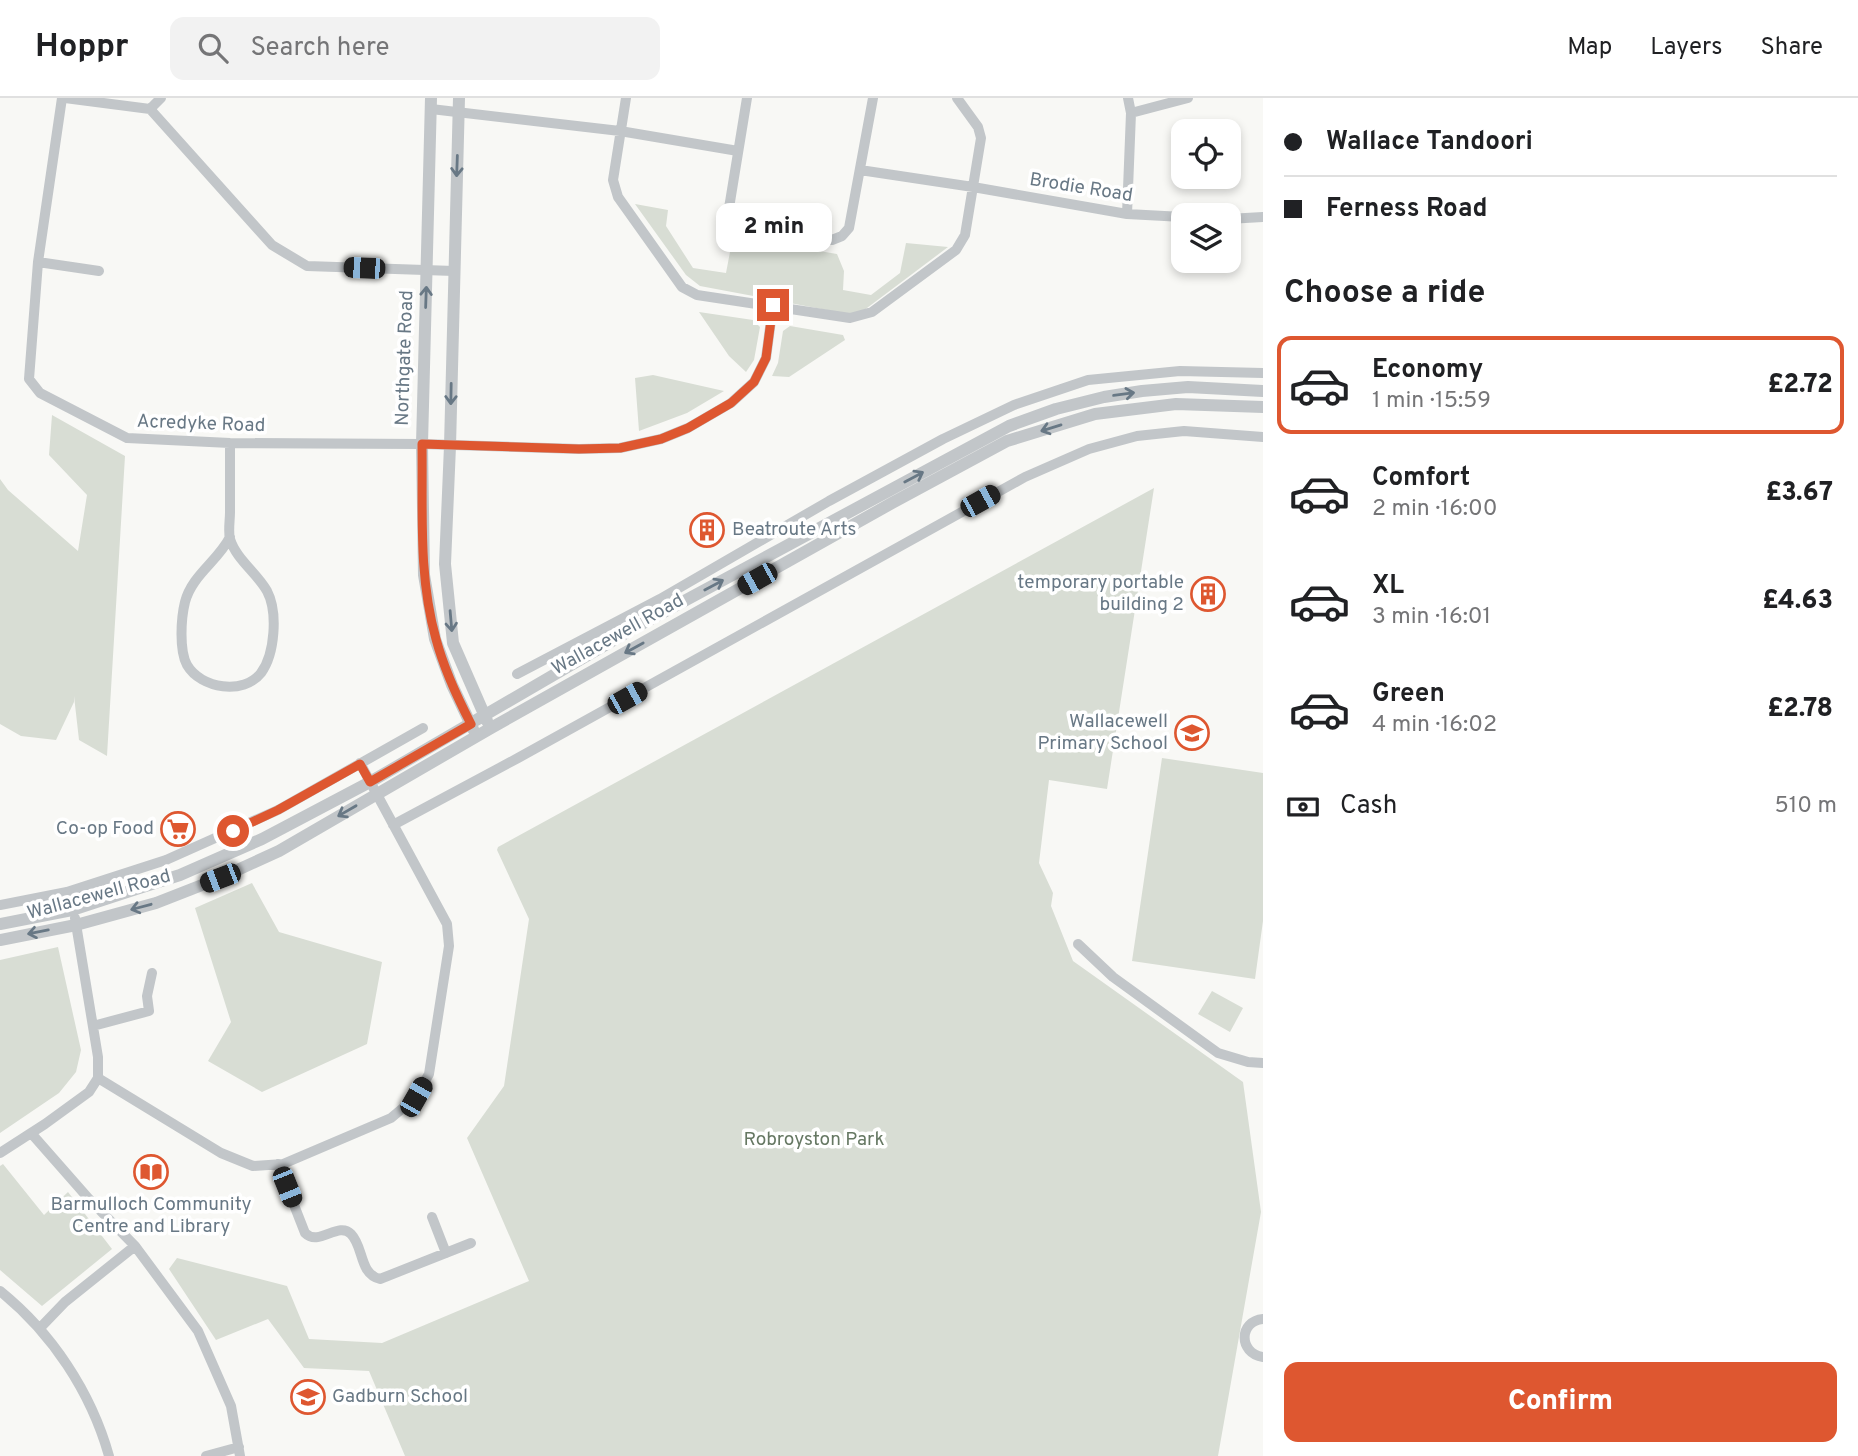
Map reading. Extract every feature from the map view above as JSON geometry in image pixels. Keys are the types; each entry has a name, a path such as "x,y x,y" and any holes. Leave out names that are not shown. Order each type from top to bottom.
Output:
{"street":[{"path":"63,98 150,109 272,245 307,266 454,271"},
{"name":"Acredyke Road","path":"63,98 38,262 29,379 40,394 127,439 230,443 620,448 661,439 688,428 731,403 754,382 766,358 773,305"},
{"path":"150,109 161,98"},
{"path":"626,98 613,180 618,197 682,287 697,295 850,318 872,312 956,250 965,235 981,138 978,127 957,98"},
{"path":"747,98 729,208 734,220 832,240 842,236 849,228 873,98"},
{"path":"1128,98 1131,113 1128,214"},
{"path":"1131,113 1188,98"},
{"path":"431,103 458,105 738,151"},
{"name":"Northgate Road","path":"431,103 422,444 424,575 435,639 473,731"},
{"path":"458,105 445,564 453,643 488,722"},
{"name":"Brodie Road","path":"860,170 1128,214 1171,216"},
{"path":"1241,218 1263,217"},
{"path":"38,262 99,271"},
{"name":"Wallacewell Road","path":"517,674 660,599 920,451 1014,405 1088,380 1180,370 1263,373"},
{"name":"Wallacewell Road","path":"0,940 76,925 156,903 279,851 373,788 488,722 636,627 1009,426 1056,409 1116,395 1188,387 1263,391"},
{"name":"Wallacewell Road","path":"488,722 1007,441 1095,414 1176,404 1263,407"},
{"path":"393,825 530,752 1025,477 1089,449 1136,436 1184,431 1263,437"},
{"path":"230,443 230,537 239,555 268,592 272,603 274,638 266,666 259,675 251,682 226,687 216,685 196,674 187,664 181,643 183,610 191,587 221,553 230,537"},
{"name":"Wallacewell Road","path":"0,905 67,892 166,860 255,821 423,728"},
{"path":"98,1078 221,1153 253,1166 283,1164 391,1118 416,1097 429,1074 449,946 447,924 360,764"},
{"name":"Wallacewell Road","path":"0,924 72,910 180,875 373,788"},
{"path":"0,1153 89,1091 98,1078 98,1057 72,910"},
{"path":"1078,944 1113,977 1218,1053 1248,1062 1263,1063"},
{"path":"149,1011 147,996 152,973"},
{"path":"93,1026 149,1011 161,1018"},
{"path":"31,1133 89,1199 135,1245 198,1331 231,1406 239,1451 206,1456"},
{"path":"278,1164 305,1233 317,1238 344,1230 349,1232 354,1237 368,1273 373,1278 380,1279 471,1243"},
{"path":"432,1217 446,1253"},
{"path":"40,1328 65,1302 135,1245"},
{"path":"0,1291 40,1328 67,1364 104,1437 109,1456"},
{"path":"1263,1319 1249,1324 1244,1335 1251,1352 1263,1357"}],"green space":[{"path":"635,204 668,210 666,226 693,268 726,273 730,252 743,238 837,254 844,271 843,290 871,295 900,273 906,243 948,247 863,311 848,314 700,286 686,275"},
{"path":"699,312 753,320 760,327 754,360 746,372 729,356"},
{"path":"790,326 843,335 845,340 789,377 772,376 778,363 783,331"},
{"path":"653,375 724,391 687,413 639,431 635,378"},
{"path":"52,415 125,456 107,756 79,740 74,696 74,702 56,740 21,736 0,724 0,479 8,490 78,551 87,495 49,455"},
{"name":"Robroyston Park","path":"1154,488 1107,789 1049,780 1039,863 1053,893 1051,906 1073,961 1243,1082 1261,1212 1218,1456 405,1456 369,1371 304,1368 268,1319 216,1340 169,1269 177,1258 287,1286 309,1339 382,1343 529,1281 467,1138 504,1086 529,919 497,850 498,847"},
{"path":"1162,758 1263,773 1263,921 1255,979 1132,961"},
{"path":"252,883 279,932 382,962 367,1044 262,1092 208,1061 231,1022 195,908"},
{"path":"58,947 81,1050 76,1072 59,1093 0,1133 0,960"},
{"path":"1212,991 1243,1008 1230,1032 1198,1014"},
{"path":"3,1164 44,1215 68,1192 112,1249 42,1306 0,1270 0,1166"}],"place":[{"name":"Beatroute Arts","path":"707,530"},
{"name":"temporary portable building 2","path":"1208,594"},
{"name":"Wallacewell Primary School","path":"1192,733"},
{"name":"Co-op Food","path":"178,829"},
{"name":"Barmulloch Community Centre and Library","path":"151,1172"},
{"name":"Gadburn School","path":"308,1397"}],"route":[{"path":"233,831 278,810 360,764 370,782 471,724 435,639 424,575 422,444 579,449 620,448 661,439 688,428 731,403 754,382 766,358 773,305"}]}
